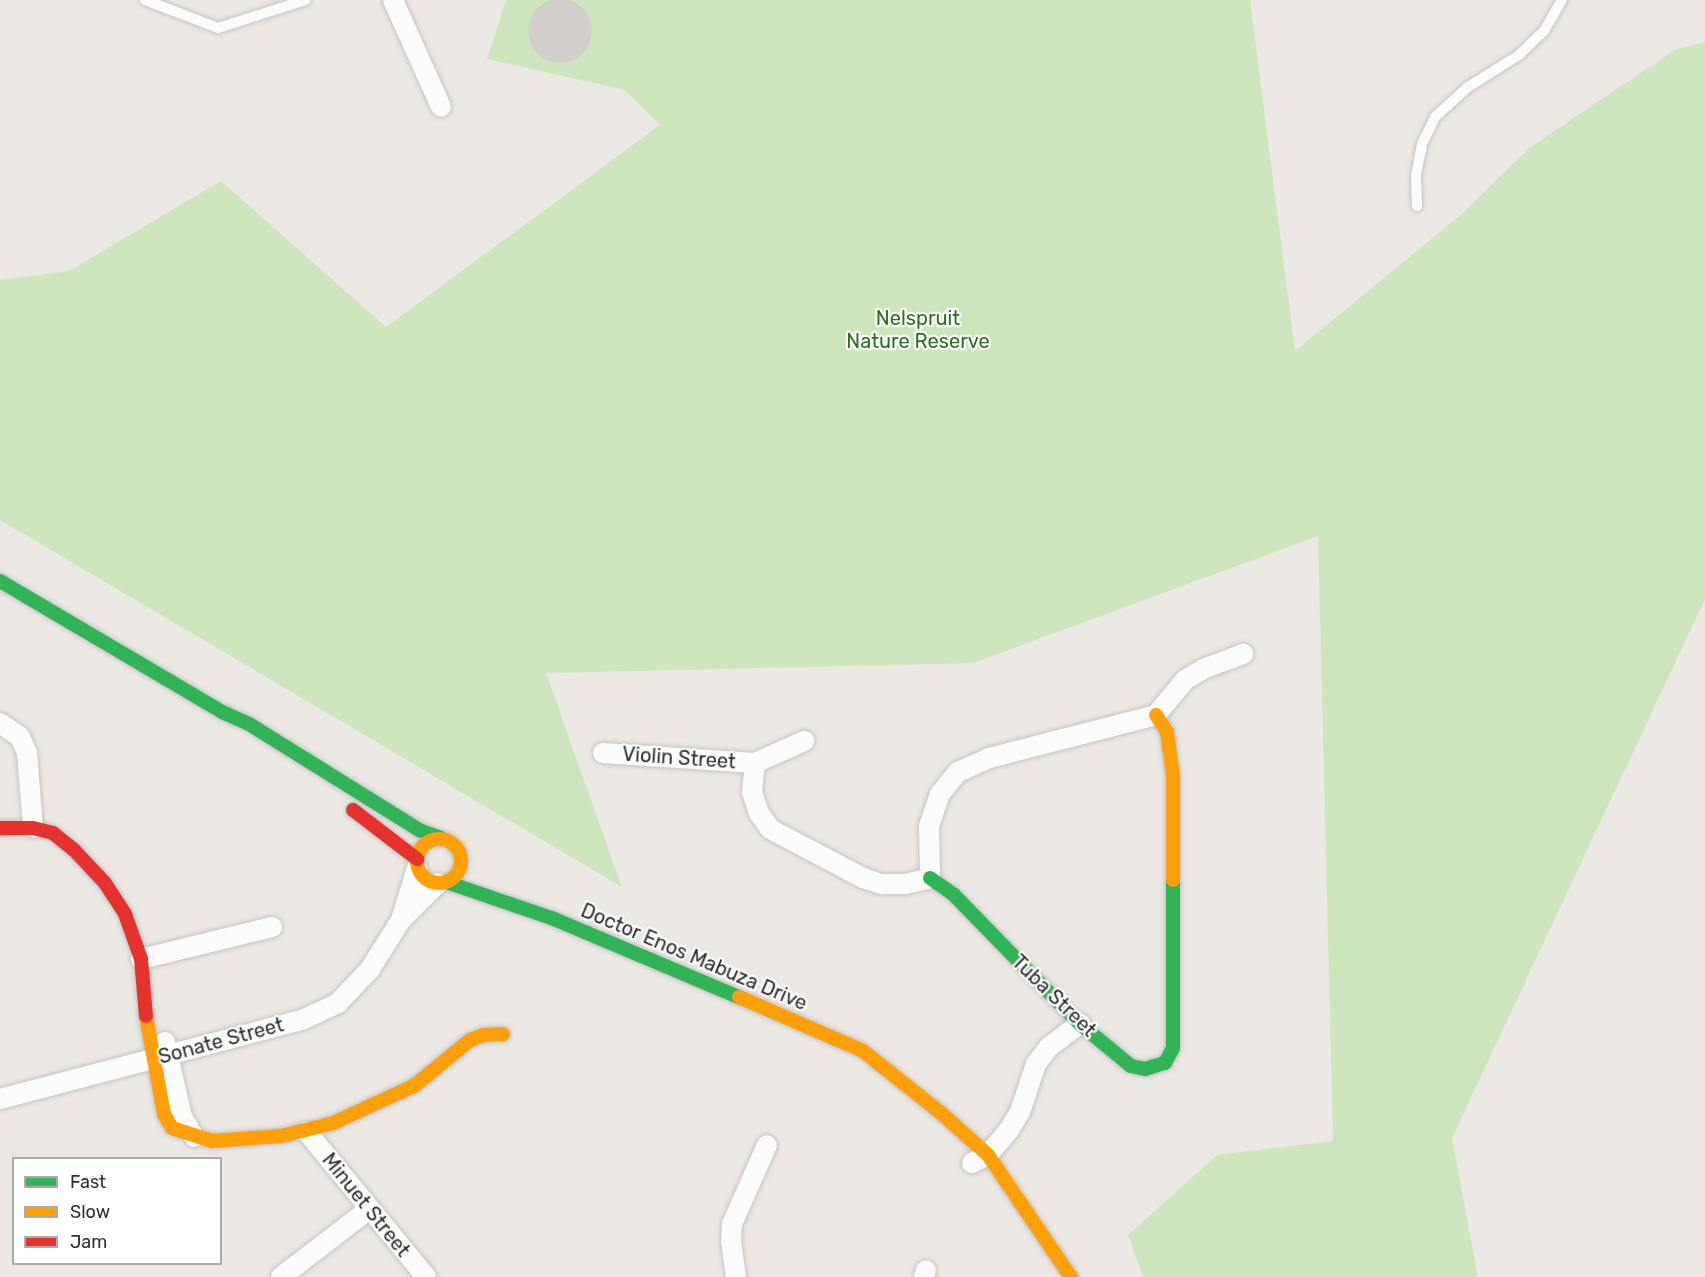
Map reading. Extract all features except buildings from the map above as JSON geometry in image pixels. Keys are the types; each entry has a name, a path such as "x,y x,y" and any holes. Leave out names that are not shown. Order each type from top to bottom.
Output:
{"main road":[{"path":"0,581 222,712 268,735 419,830 449,840 477,868"},
{"path":"222,712 308,778"},
{"name":"Tuba Street","path":"930,878 954,895 1080,1024 1131,1066 1156,1067 1170,1057 1173,1048 1173,775 1167,732 1156,715"},
{"path":"344,803 417,864 429,881 442,883 459,871 461,854"},
{"path":"0,828 33,828 53,833 74,850 105,883 125,914 141,966"},
{"path":"417,864 424,844 441,838"},
{"name":"Doctor Enos Mabuza Drive","path":"442,883 554,919 754,1001 863,1051 941,1113 975,1161 1071,1277"},
{"name":"Doctor Enos Mabuza Drive","path":"501,886 554,919"},
{"name":"Doctor Enos Mabuza Drive","path":"818,1031 845,1058"},
{"path":"194,1137 212,1141 281,1137 307,1132 364,1111 414,1086 470,1040 484,1035 502,1034"},
{"path":"1015,1221 1050,1271"}],"street":[{"path":"393,0 441,107"},
{"path":"930,878 929,826 940,794 958,772 989,758 1156,715 1185,680 1203,669 1243,654"},
{"path":"0,723 20,737 27,753 33,828"},
{"name":"Violin Street","path":"603,753 755,762 804,741"},
{"name":"Violin Street","path":"755,762 752,792 759,813 770,829 863,878 882,884 905,884 930,878"},
{"name":"Sonate Street","path":"401,920 417,864"},
{"name":"Sonate Street","path":"0,1099 304,1019 338,1003 370,969 401,920 442,883"},
{"path":"194,1137 182,1117 161,1057 156,997 141,966 272,927"},
{"path":"975,1161 1009,1130 1020,1112 1036,1064 1049,1047 1080,1024"},
{"name":"Minuet Street","path":"307,1132 368,1210 426,1277"},
{"path":"736,1277 731,1242 732,1224 767,1144"},
{"path":"281,1277 368,1210"}],"lane":[{"path":"145,0 218,28 306,0"},
{"path":"1416,206 1416,175 1422,144 1435,117 1468,87 1519,55 1544,31 1562,0"}],"green space":[{"name":"Nelspruit Nature Reserve","path":"506,0 1250,0 1295,351 1463,213 1529,148 1675,50 1705,42 1705,599 1452,1138 1478,1277 1143,1277 1128,1235 1217,1155 1333,1141 1318,536 973,663 546,673 622,887 0,520 0,280 69,271 221,181 386,327 660,125 625,90 487,59"}],"traffic: fast":[{"path":"0,581 222,712 249,724 419,830 441,838"},
{"path":"930,878 954,895 1080,1024 1131,1066 1145,1069 1165,1063 1173,1048 1173,880"},
{"path":"446,882 554,919 739,997"}],"traffic: slow":[{"path":"1156,715 1167,732 1173,775 1173,880"},
{"path":"439,839 448,840 455,845 460,852 461,861 460,870 455,877 448,882 439,883 430,882 423,877 418,870 417,861 418,852 423,845 430,840 439,839"},
{"path":"739,997 863,1051 941,1113 988,1155 1071,1277"},
{"path":"146,1016 164,1114 172,1128 212,1141 281,1136 333,1123 414,1086 470,1040 484,1035 503,1034"}],"traffic: jam":[{"path":"353,810 417,859"},
{"path":"0,828 33,828 53,833 74,850 105,883 125,914 141,959 146,1016"}]}
